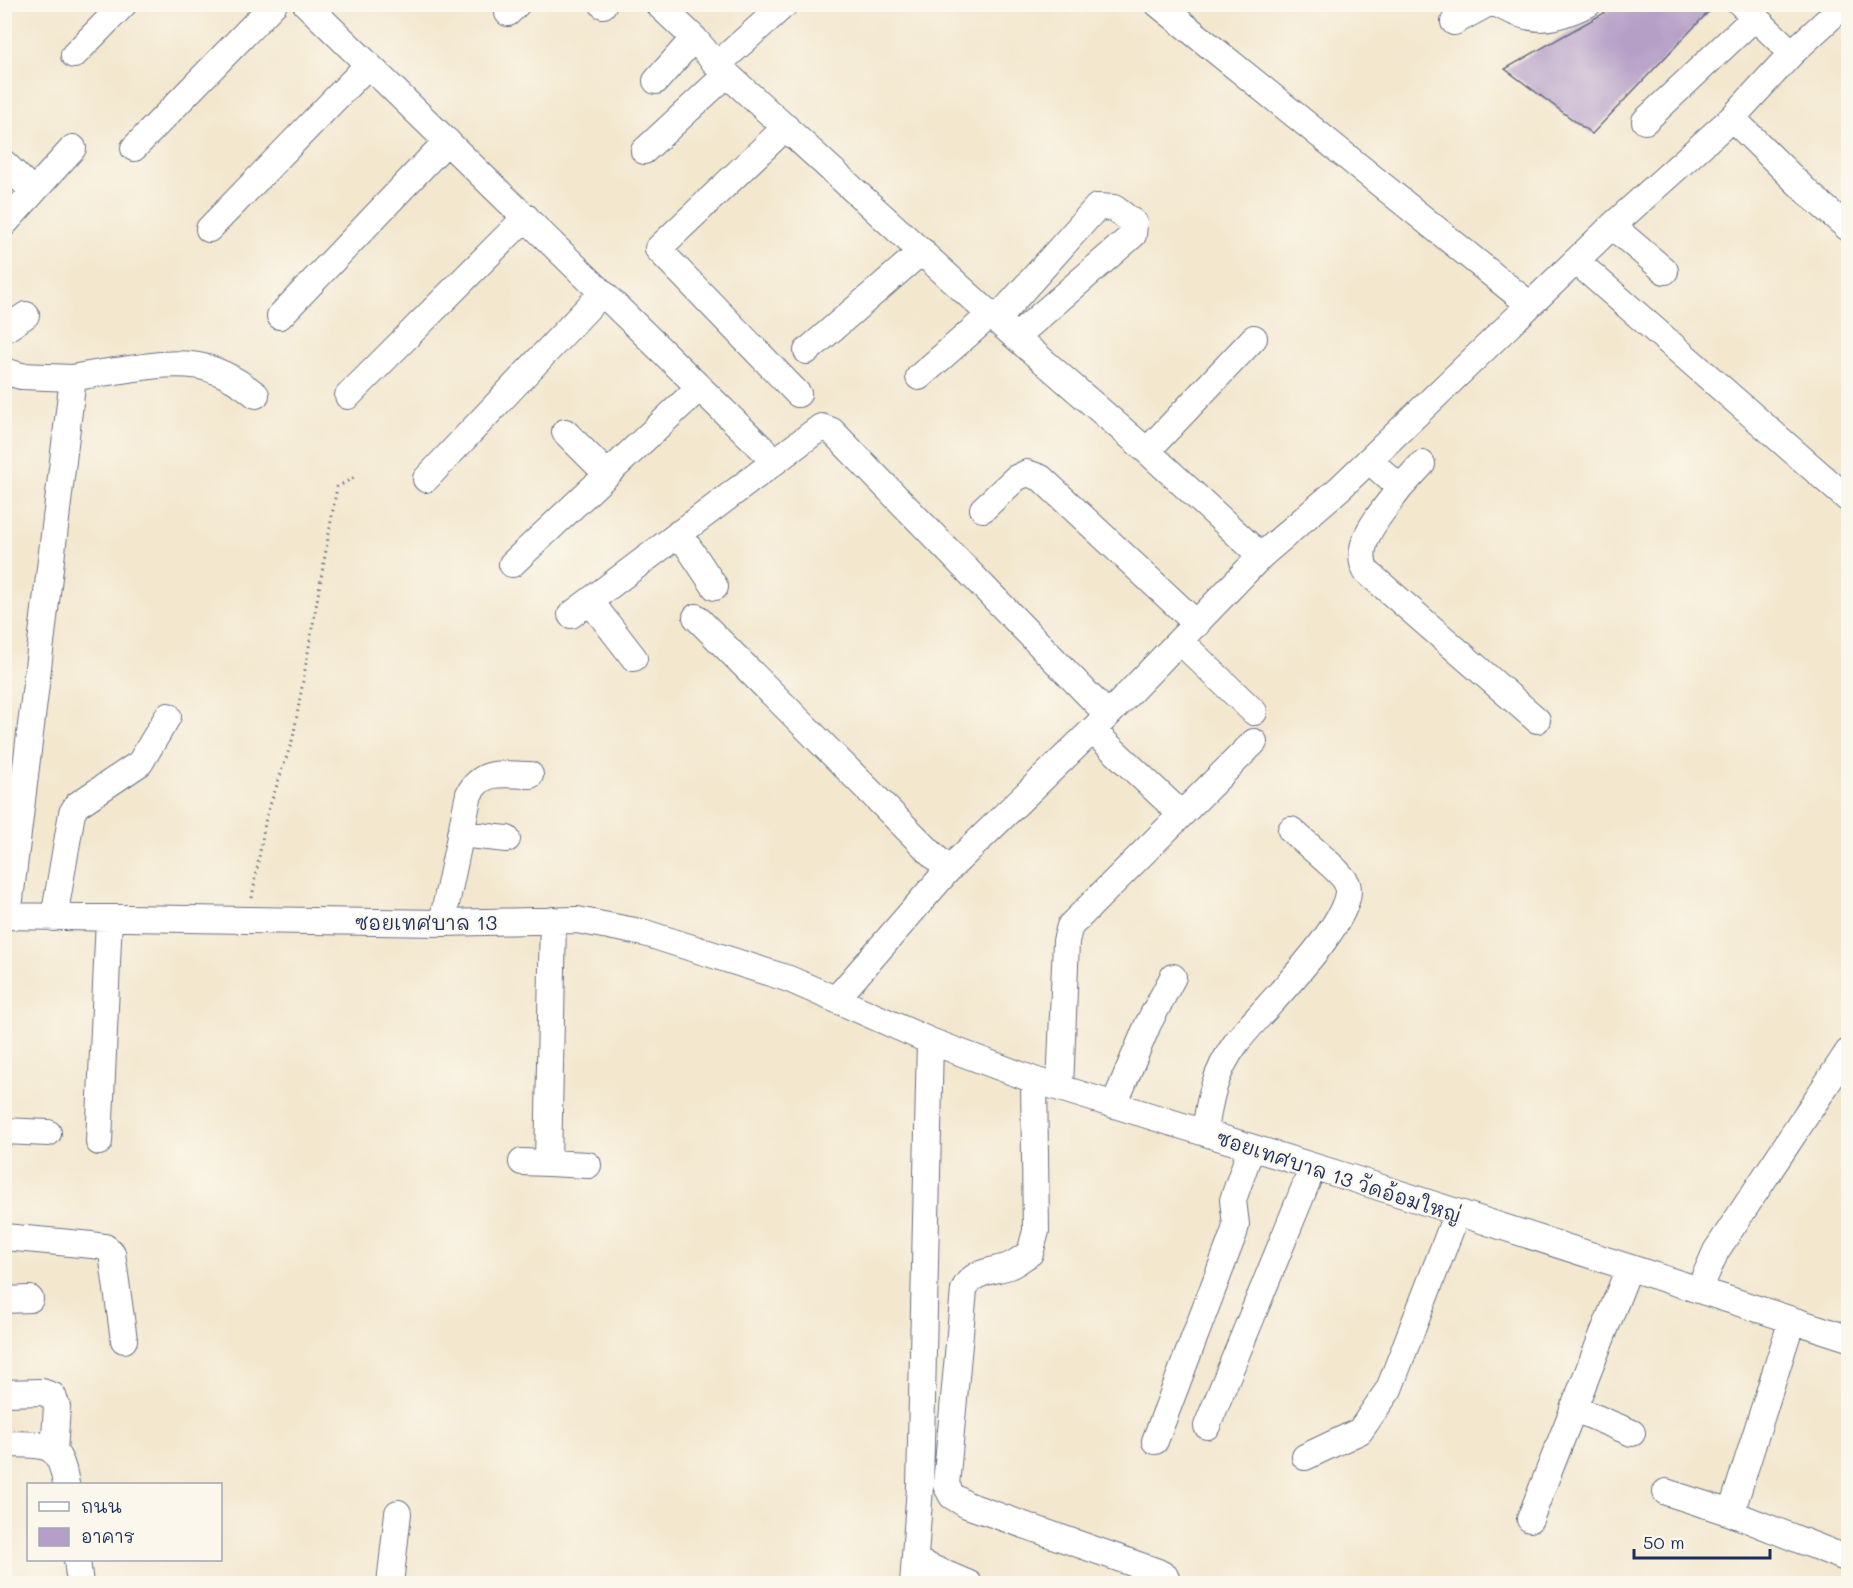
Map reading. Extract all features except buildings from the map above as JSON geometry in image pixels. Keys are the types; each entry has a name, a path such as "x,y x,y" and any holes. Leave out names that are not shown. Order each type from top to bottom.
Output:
{"street":[{"path":"74,55 124,4"},
{"path":"134,148 274,4"},
{"path":"306,4 367,66 526,217 776,461"},
{"path":"658,4 694,38 722,70 993,317 1147,451 1261,556"},
{"path":"644,151 785,4"},
{"path":"1158,4 1530,305"},
{"path":"1454,22 1487,4"},
{"path":"1497,4 1513,13 1540,20 1558,17 1588,4"},
{"path":"836,999 948,870 1100,723 1261,556 1369,460 1612,226 1732,118 1792,53 1845,4"},
{"path":"1646,121 1747,11 1792,53"},
{"path":"656,81 694,38"},
{"path":"209,229 367,66"},
{"path":"1732,118 1848,228"},
{"path":"786,127 658,249 798,394"},
{"path":"280,316 447,141"},
{"path":"4,224 73,148"},
{"path":"4,163 33,191"},
{"path":"919,377 993,317 1097,207 1114,208 1134,224 1133,235 1016,337"},
{"path":"348,396 526,217"},
{"path":"1612,226 1665,271"},
{"path":"807,351 922,251"},
{"path":"1576,261 1848,499"},
{"path":"426,479 602,293"},
{"path":"4,330 26,315"},
{"path":"1147,451 1254,338"},
{"path":"4,371 21,376 73,378 168,363 190,364 219,371 238,380 256,395"},
{"path":"6,916 73,378"},
{"path":"512,564 700,387"},
{"path":"634,658 581,608 821,427 832,431 1181,814"},
{"path":"565,432 607,474"},
{"path":"1369,460 1400,488"},
{"path":"1422,464 1400,488 1369,529 1363,558 1366,571 1537,720"},
{"path":"983,509 1016,478 1027,473 1041,478 1189,632 1254,712"},
{"path":"679,533 714,587"},
{"path":"696,617 948,870"},
{"path":"54,918 72,813 77,805 140,763 168,716"},
{"path":"1060,1088 1066,941 1070,926 1254,742"},
{"path":"442,923 469,794 475,782 489,775 530,775"},
{"path":"1205,1133 1210,1092 1235,1043 1320,946 1341,914 1348,893 1345,880 1291,830"},
{"path":"460,834 507,839"},
{"name":"ซอยเทศบาล 13","path":"6,916 442,923 577,920 645,933 789,979 836,999"},
{"path":"99,1142 109,918"},
{"path":"548,1163 553,920"},
{"path":"1114,1105 1148,1024 1173,977"},
{"name":"ซอยเทศบาล 13 วัดอ้อมใหญ่","path":"836,999 930,1041 1034,1080 1848,1338"},
{"path":"930,1041 920,1487 914,1572 969,1584"},
{"path":"1699,1290 1716,1251 1848,1052"},
{"path":"1034,1080 1036,1231 1030,1253 1011,1265 976,1275 968,1281 964,1290 946,1485 952,1496 967,1504 1158,1572 1165,1576 1168,1584"},
{"path":"4,1131 48,1133"},
{"path":"1155,1441 1234,1233 1236,1225 1233,1200 1251,1148"},
{"path":"522,1162 588,1165"},
{"path":"1207,1426 1313,1167"},
{"path":"1305,1457 1360,1431 1389,1389 1457,1213"},
{"path":"4,1237 99,1246 112,1253 124,1340"},
{"path":"1530,1519 1629,1268"},
{"path":"1731,1513 1792,1320"},
{"path":"4,1394 42,1392 52,1396 57,1407 54,1452"},
{"path":"1573,1408 1632,1433"},
{"path":"4,1444 44,1445 62,1461 66,1483"},
{"path":"1666,1492 1731,1513 1848,1559"},
{"path":"390,1584 398,1513"},
{"path":"77,1561 80,1584"}],"path":[{"path":"249,921 266,817 293,738 337,487 355,477"}]}
